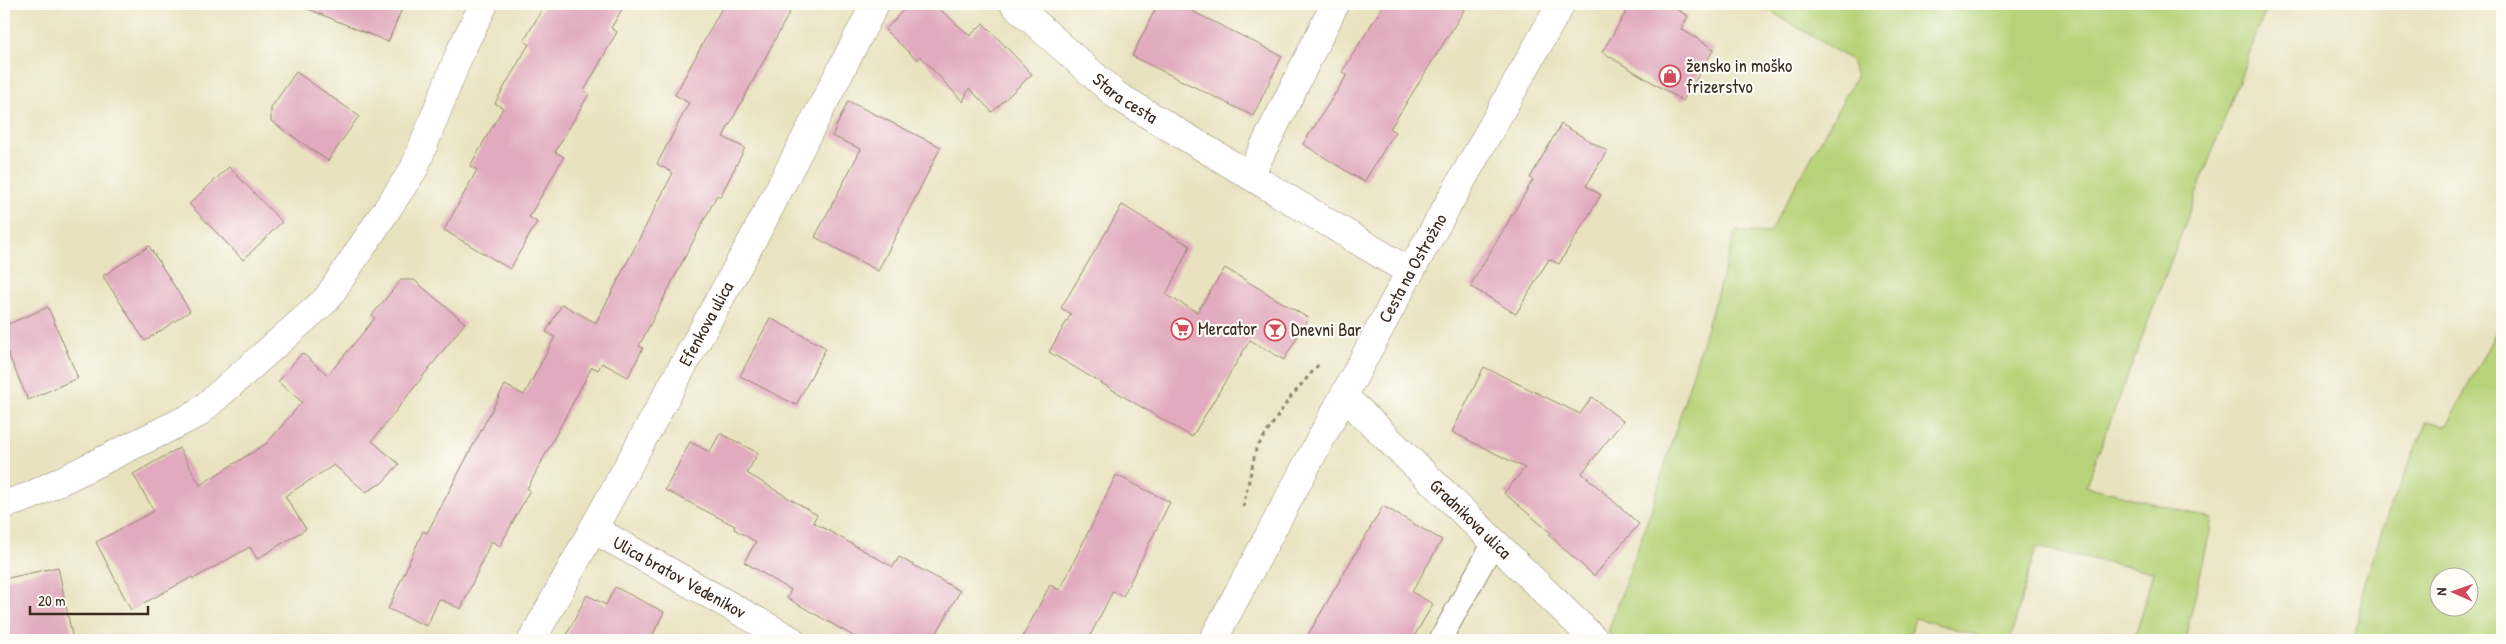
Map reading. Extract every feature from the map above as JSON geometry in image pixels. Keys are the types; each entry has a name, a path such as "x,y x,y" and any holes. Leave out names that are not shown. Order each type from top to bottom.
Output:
{"street":[{"path":"4,505 30,496 197,414 326,300 414,169 461,50 484,4"},
{"name":"Efenkova ulica","path":"532,640 760,226 875,4"},
{"name":"Stara cesta","path":"1014,4 1116,95 1410,272"},
{"path":"1250,175 1336,4"},
{"name":"Cesta na Ostrožno","path":"1213,640 1345,397 1410,272 1561,4"},
{"name":"Gradnikova ulica","path":"1345,397 1595,640"},
{"name":"Ulica bratov Vedenikov","path":"593,529 791,640"}],"lane":[{"path":"1440,640 1494,542"}],"green space":[{"path":"1759,4 2028,4 2030,7 2036,4 2268,4 2086,486 2213,519 2185,640 2134,640 2153,572 2036,547 2010,640 1979,640 1980,636 1915,618 1909,640 1615,640 1608,632 1652,508 1736,231 1769,233 1856,77 1851,60"},
{"path":"2502,320 2502,640 2354,640 2364,585 2386,518 2427,421 2447,426"}],"building":[{"path":"296,4 404,4 388,42"},
{"path":"545,4 625,4 611,28 617,32 584,91 589,94 555,152 564,157 529,217 537,222 510,269 444,230 477,170 470,166 503,108 495,103 529,44 524,41"},
{"path":"724,4 794,4 723,137 745,148 720,197 717,195 639,346 643,348 628,377 602,363 598,370 592,367 527,489 530,490 500,546 491,541 461,609 439,599 427,626 388,609 423,531 427,533 505,385 524,395 555,337 546,332 562,304 596,323 673,173 657,164 689,103 675,95"},
{"path":"909,4 934,4 970,36 983,23 1032,74 992,112 969,88 963,102 920,56 917,60 885,30"},
{"path":"1158,4 1178,4 1282,56 1253,116 1132,56"},
{"path":"1384,4 1468,4 1390,129 1395,132 1364,182 1303,144 1347,75 1342,72"},
{"name":"žensko in moško frizerstvo","path":"1631,4 1668,4 1688,16 1681,29 1714,49 1683,101 1602,52"},
{"path":"296,72 359,116 328,161 271,121 271,108"},
{"path":"848,101 941,147 878,271 815,237 861,149 832,136"},
{"path":"1561,124 1607,151 1586,186 1601,195 1559,264 1549,259 1516,314 1470,286 1533,180 1530,178"},
{"path":"229,167 282,222 243,260 189,204"},
{"name":"Mercator","path":"1122,205 1190,246 1166,295 1197,312 1225,268 1308,318 1284,360 1250,340 1192,437 1049,352 1071,314 1061,308"},
{"path":"149,246 190,311 145,341 103,276"},
{"path":"401,280 414,280 465,323 372,441 399,464 382,483 366,492 334,465 285,496 306,529 257,559 250,547 193,579 192,577 131,610 96,542 154,511 133,474 179,448 200,485 267,443 302,402 278,382 302,353 328,375 375,318 372,315"},
{"path":"48,307 78,378 28,400 4,344 4,326"},
{"path":"770,318 826,348 796,405 740,376"},
{"path":"1484,367 1580,414 1592,397 1623,421 1582,473 1639,524 1594,576 1549,535 1551,533 1504,493 1525,468 1452,432"},
{"path":"720,433 758,453 747,473 817,515 813,522 893,567 899,557 960,591 933,640 860,640 787,598 791,590 744,562 756,542 734,529 735,526 665,490 690,442 710,452"},
{"path":"1116,475 1170,502 1123,596 1113,591 1088,640 1021,640 1050,585 1060,590"},
{"path":"1383,506 1442,540 1412,592 1433,604 1412,640 1305,640"},
{"path":"58,567 73,640 4,640 4,579"},
{"path":"615,587 664,612 650,640 564,640 587,595 606,605"}],"place":[{"name":"žensko in moško frizerstvo","path":"1670,76"},
{"name":"Mercator","path":"1182,329"},
{"name":"Dnevni Bar","path":"1275,330"}]}
